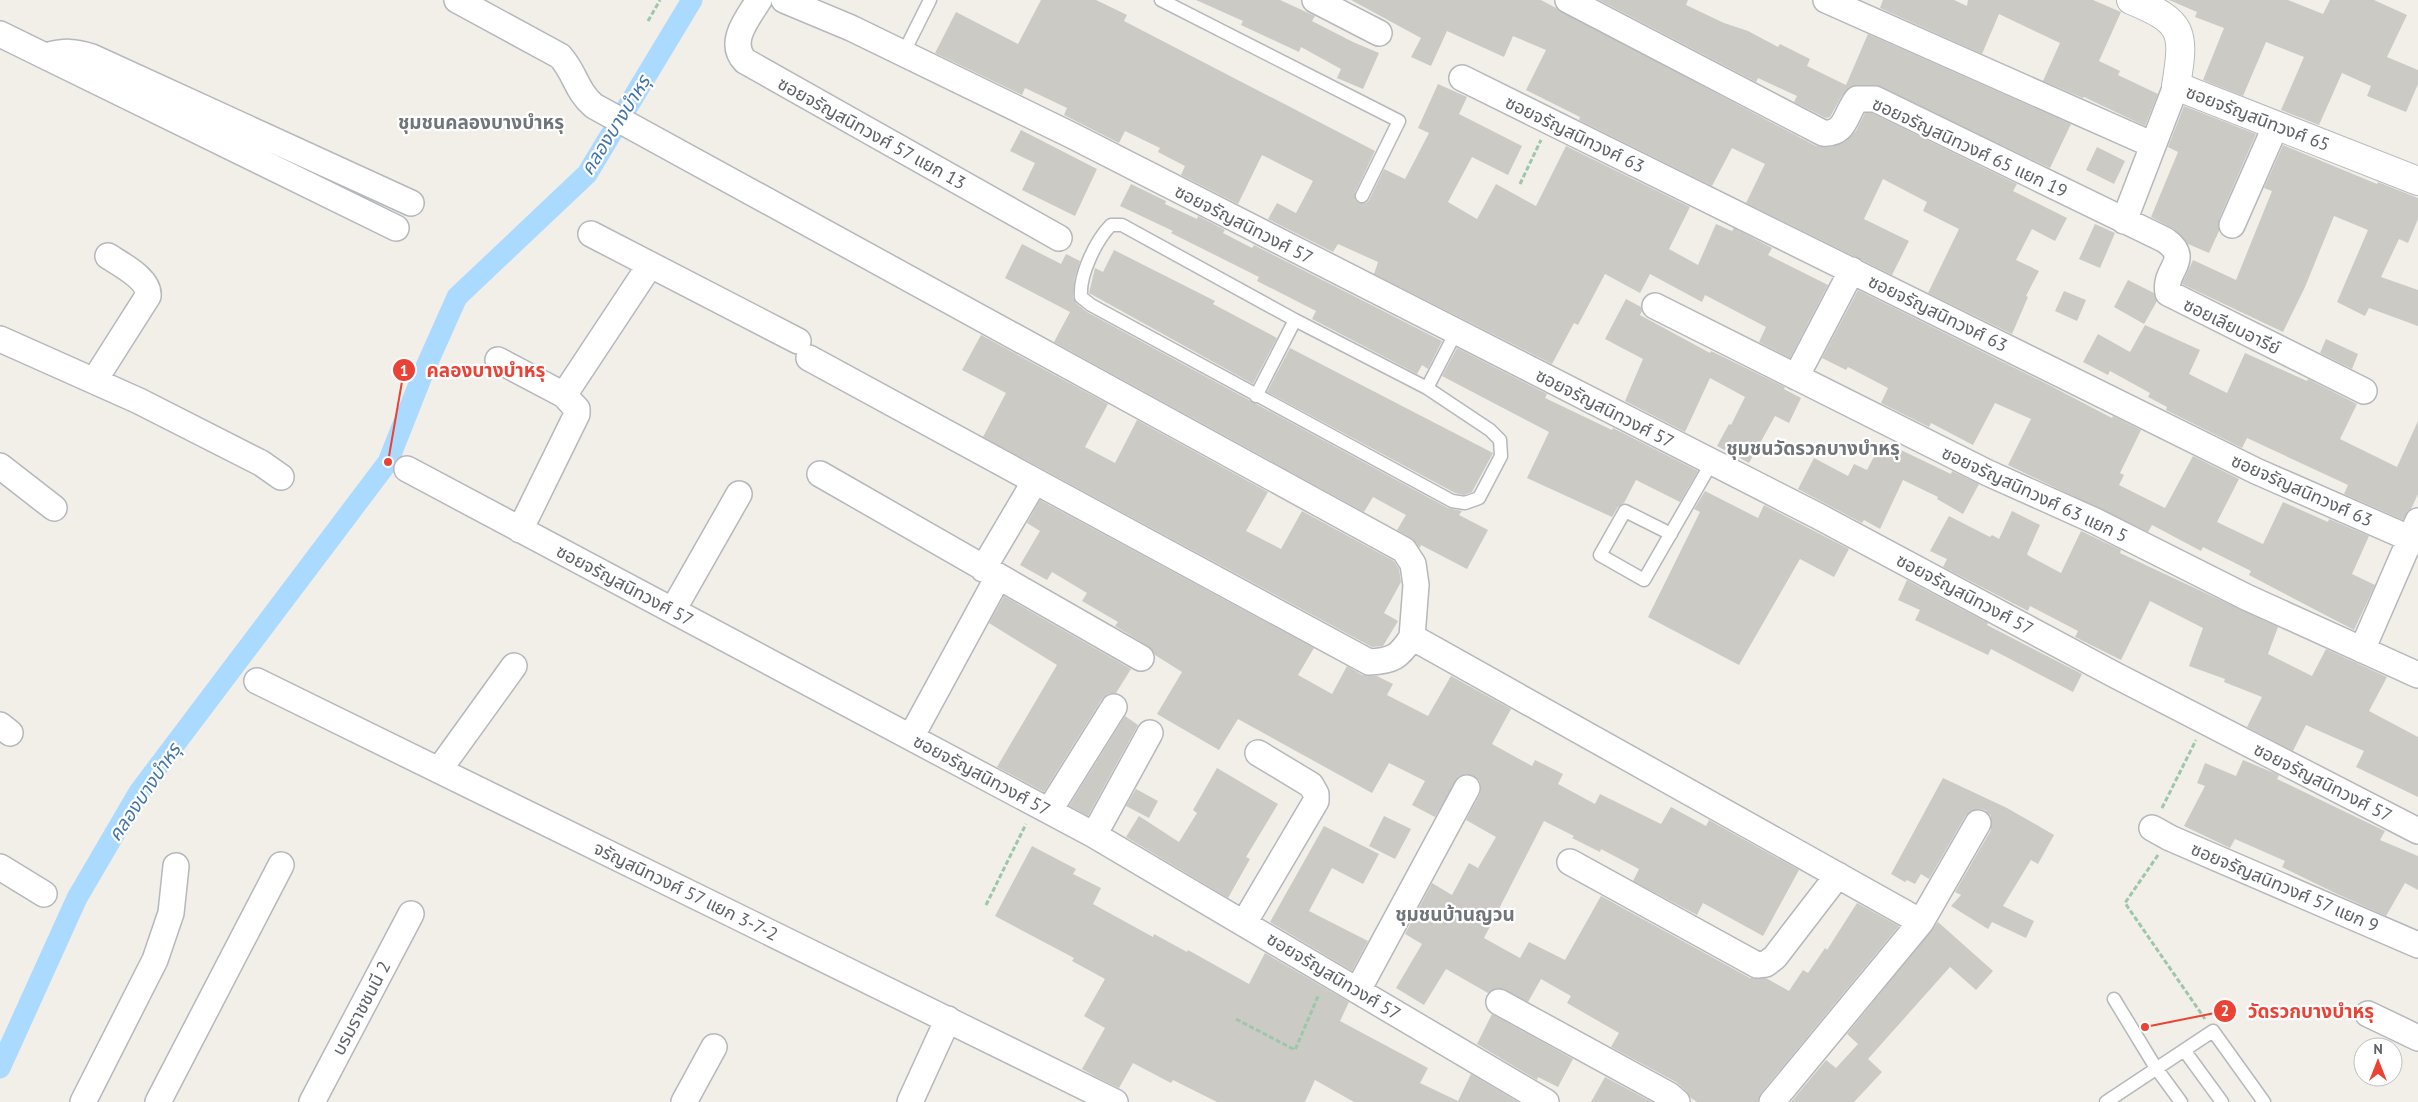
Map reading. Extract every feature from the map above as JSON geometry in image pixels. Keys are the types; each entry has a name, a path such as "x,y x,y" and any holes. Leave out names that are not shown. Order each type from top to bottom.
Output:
{"street":[{"path":"457,0 560,56 570,67 581,93 594,106 1404,550 1413,564 1416,585 1413,625 1401,654 1386,662 1370,662 1034,481 803,350 591,234"},
{"name":"ซอยจรัญสนิทวงศ์ 57 แยก 13","path":"759,0 740,33 737,44 738,54 745,61 1059,238"},
{"name":"ซอยจรัญสนิทวงศ์ 57","path":"784,0 851,28 1071,136 1818,516 2205,721 2418,831"},
{"path":"1315,0 1379,34"},
{"name":"ซอยจรัญสนิทวงศ์ 65 แยก 19","path":"1568,0 1823,133 1833,134 1840,130 1857,99 1875,99 2124,221"},
{"path":"1826,0 2153,145"},
{"name":"ซอยจรัญสนิทวงศ์ 65","path":"2131,0 2150,8 2171,21 2180,34 2181,49 2176,86 2418,181"},
{"path":"0,34 396,228"},
{"path":"46,56 62,51 76,51 92,57 411,203"},
{"name":"ซอยจรัญสนิทวงศ์ 63","path":"1462,78 2256,471 2415,534"},
{"path":"2124,221 2176,86"},
{"path":"2232,225 2276,125"},
{"name":"ซอยเลียบอารีย์","path":"2124,221 2173,246 2178,254 2166,285 2168,293 2364,391"},
{"path":"94,381 148,296 145,283 108,256"},
{"path":"564,395 650,265"},
{"path":"1796,377 1852,270"},
{"name":"ซอยจรัญสนิทวงศ์ 63 แยก 5","path":"1655,306 1988,474 2095,521 2246,597 2418,675"},
{"path":"0,339 139,401 252,459 280,476"},
{"path":"498,360 564,395 577,408 577,414 520,530"},
{"path":"0,466 54,508"},
{"name":"ซอยจรัญสนิทวงศ์ 57","path":"407,469 1094,834 1546,1102"},
{"path":"820,474 1140,658"},
{"path":"911,737 1034,481"},
{"path":"673,610 739,494"},
{"path":"2362,650 2415,534"},
{"path":"1413,625 1921,922"},
{"path":"439,770 514,666"},
{"name":"จรัญสนิทวงศ์ 57 แยก 3-7-2","path":"257,680 1115,1102"},
{"path":"1043,807 1114,707"},
{"path":"1094,834 1150,733"},
{"path":"1244,923 1316,800 1316,794 1311,784 1258,753"},
{"path":"1358,990 1467,788"},
{"path":"1772,1102 1921,922 1978,823"},
{"name":"ซอยจรัญสนิทวงศ์ 57 แยก 9","path":"2161,833 2418,944"},
{"path":"1570,862 1757,965 1766,964 1775,957 1838,875"},
{"path":"158,1102 281,865"},
{"path":"83,1102 155,960 170,913 176,866"},
{"path":"0,867 44,894"},
{"name":"บรมราชชนนี 2","path":"312,1102 411,914"},
{"path":"1499,1002 1660,1090 1677,1102"},
{"path":"2368,1014 2418,1038"},
{"path":"910,1102 948,1020"},
{"path":"684,1102 714,1047"}],"lane":[{"path":"903,54 930,0"},
{"path":"1161,0 1399,121 1362,196"},
{"path":"1111,225 1122,225 1295,320 1427,388 1490,430 1500,440 1501,456 1479,498 1465,503 1452,501 1256,396 1091,305 1081,297 1080,283 1102,234 1111,225"},
{"path":"1256,396 1295,320"},
{"path":"1427,388 1456,332"},
{"path":"1671,534 1625,510 1600,555 1644,580 1671,534 1712,462"},
{"path":"2114,999 2156,1068 2180,1102"},
{"path":"2106,1102 2212,1031 2264,1102"},
{"path":"2184,1050 2222,1102"}],"path":[{"path":"648,21 660,0"},
{"path":"1520,184 1550,121"},
{"path":"2205,721 2161,833 2126,902 2212,1031"},
{"path":"986,904 1043,807"},
{"path":"1236,1019 1295,1050 1329,972"}],"building":[{"path":"1041,0 1096,0 1127,15 1124,21 1375,151 1355,193 1355,200 1359,203 1366,203 1369,200 1384,169 1405,179 1429,133 1418,128 1438,84 1467,97 1459,114 1522,146 1508,175 1472,157 1448,202 1477,219 1496,184 1536,206 1566,146 1690,207 1669,249 1698,265 1716,224 1732,231 1734,228 1772,248 1768,255 1828,285 1790,358 1759,342 1766,327 1705,295 1702,302 1650,274 1640,293 1605,274 1578,325 1574,323 1552,364 1374,274 1378,262 1338,244 1333,252 1268,219 1277,203 1296,213 1313,181 1262,155 1238,204 1181,175 1185,166 1158,152 1160,148 1125,131 1119,143 1064,115 1067,108 1025,88 1022,95 935,53 956,12 1018,44"},
{"path":"1196,0 1280,0 1315,16 1312,21 1379,53 1363,89 1337,78 1341,69 1301,47 1299,52 1241,25 1243,21"},
{"path":"1351,0 1541,0 1816,146 1831,147 1845,142 1856,131 1865,113 1872,113 2017,184 2013,191 2067,218 2055,241 2032,229 2016,260 2039,271 2026,296 2028,297 2012,334 1928,293 1959,229 1923,211 1927,202 1883,179 1864,219 1909,241 1892,275 1746,203 1765,164 1732,148 1712,186 1579,120 1580,117 1526,90 1546,50 1513,36 1504,57 1447,31 1431,66 1411,57 1421,38"},
{"path":"1599,0 1688,0 1686,5 1724,23 1748,31 1778,47 1780,44 1810,59 1807,66 1846,85 1868,34 2071,124 2050,168 1875,85 1850,87 1841,97 1830,117 1826,118 1794,102 1797,96 1758,78 1756,82"},
{"path":"1883,0 1954,0 1967,6 1968,0 2093,0 2121,12 2099,61 2120,71 2118,75 2158,94 2145,126 2084,97 2043,81 2060,43 1999,14 1982,54 1880,8"},
{"path":"2169,0 2288,0 2323,14 2330,0 2374,0 2407,15 2387,57 2418,70 2418,84 2406,112 2367,96 2371,86 2342,73 2319,125 2281,110 2304,57 2266,42 2243,96 2203,80 2224,28 2195,17 2197,12"},
{"path":"2184,106 2256,134 2219,219 2219,231 2209,253 2188,244 2174,229 2151,217 2178,152 2168,147"},
{"path":"1021,130 1097,169 1075,216 1022,190 1035,163 1010,151"},
{"path":"2283,145 2377,184 2378,182 2418,198 2418,219 2408,243 2399,239 2381,277 2418,290 2418,326 2369,308 2365,316 2337,302 2368,230 2334,216 2305,287 2283,332 2182,284 2193,260 2236,280 2272,191 2264,188"},
{"path":"2097,147 2125,161 2114,184 2086,170"},
{"path":"1131,184 1166,201 1165,204 1197,219 1198,216 1225,230 1223,233 1252,248 1254,245 1442,341 1428,369 1422,365 1417,374 1312,319 1316,311 1257,281 1259,277 1171,233 1173,231 1120,206"},
{"path":"2095,224 2115,233 2100,268 2079,259"},
{"path":"1022,244 1061,264 1066,254 1080,261 1075,277 1073,297 1076,303 1087,312 1448,508 1462,511 1459,515 1488,530 1467,569 1421,545 1420,548 1411,538 1397,530 1406,515 1373,497 1364,512 1054,342 1070,312 1005,278"},
{"path":"1114,250 1215,301 1213,304 1277,338 1253,384 1089,293 1095,268 1103,272"},
{"path":"2128,280 2154,293 2157,301 2144,324 2114,307"},
{"path":"1858,290 2112,418 2113,416 2141,430 2120,473 2124,475 2119,485 2165,508 2193,456 2239,479 2217,522 2263,544 2283,502 2328,522 2329,519 2369,536 2352,574 2375,585 2354,630 2249,575 2251,571 2203,547 2201,551 2152,525 2148,532 2008,465 2031,419 1995,403 1973,445 1931,423 1929,427 1881,403 1888,388 1848,367 1846,370 1822,358"},
{"path":"2064,291 2086,300 2077,321 2055,311"},
{"path":"1626,299 1641,307 1640,315 1710,353 1711,351 1785,387 1784,389 1801,398 1789,423 1775,416 1749,463 1717,446 1729,424 1731,425 1745,397 1710,378 1685,432 1625,401 1643,359 1605,339"},
{"path":"2145,325 2200,350 2189,374 2227,393 2245,353 2307,381 2308,379 2357,404 2340,439 2397,467 2418,421 2418,494 2411,509 2403,520 2344,494 2348,485 2247,438 2242,448 2166,410 2167,407 2148,397 2150,393 2110,371 2108,375 2083,362 2098,334 2130,352"},
{"path":"981,335 1108,404 1085,447 1115,463 1137,420 1268,492 1246,531 1281,549 1302,511 1394,561 1399,569 1401,582 1384,613 1398,621 1383,646 1372,647 983,437 1006,393 962,370"},
{"path":"2326,339 2358,354 2352,369 2320,353"},
{"path":"1290,348 1493,453 1472,492 1464,495 1455,493 1267,392"},
{"path":"1457,348 1547,394 1545,398 1612,430 1613,428 1698,471 1680,502 1636,480 1624,503 1618,507 1612,517 1527,478 1549,432 1442,376"},
{"path":"1882,441 1951,474 1952,471 1979,484 1963,514 1937,499 1938,497 1903,480 1880,529 1864,520 1862,523 1798,489 1814,458 1848,476 1854,464 1867,470"},
{"path":"1705,491 1758,518 1764,505 1849,549 1834,577 1800,559 1739,665 1648,617 1700,512 1694,509"},
{"path":"1040,500 1314,648 1298,675 1332,694 1347,666 1362,675 1377,676 1393,684 1387,695 1428,716 1451,676 1511,709 1492,744 1532,766 1535,760 1563,774 1558,784 1595,804 1600,794 1661,824 1671,807 1706,826 1709,820 1799,870 1763,936 1703,903 1697,915 1633,881 1639,869 1601,849 1600,852 1572,838 1574,836 1544,821 1484,938 1520,958 1529,942 1565,960 1601,896 1750,978 1766,978 1789,991 1803,970 1808,973 1825,948 1827,950 1857,903 1899,926 1761,1093 1758,1102 1697,1102 1676,1082 1611,1047 1619,1033 1567,1003 1571,996 1541,979 1528,1002 1499,988 1488,993 1446,969 1424,1005 1396,988 1422,944 1405,934 1432,883 1452,895 1469,863 1478,868 1496,837 1466,820 1480,794 1479,780 1467,774 1459,776 1435,817 1412,805 1425,781 1389,763 1372,793 1238,719 1219,750 1157,714 1182,672 1155,655 1148,646 1115,626 1118,622 1082,601 1087,593 1052,572 1047,580 1020,565 1040,531 1027,523"},
{"path":"2012,511 2040,525 2027,554 2061,573 2081,531 2121,550 2120,553 2278,627 2268,654 2312,676 2326,649 2387,677 2369,711 2418,737 2418,797 2356,767 2364,751 2306,725 2293,751 2247,727 2262,697 2224,682 2225,679 2189,666 2203,628 2150,601 2121,660 2075,637 2078,631 2030,606 2028,611 1943,567 1947,559 1930,551 1949,516 1990,537 1992,535 1999,539"},
{"path":"1907,580 1988,623 1987,625 2082,674 2073,692 1991,649 1988,655 1915,620 1920,610 1898,600"},
{"path":"1004,596 1131,669 1116,693 1108,694 1102,699 1044,792 997,767 1057,665 989,623"},
{"path":"1125,716 1138,725 1088,816 1069,806"},
{"path":"2243,760 2279,775 2277,779 2385,831 2380,840 2418,856 2418,890 2405,883 2386,916 2282,867 2285,861 2235,839 2230,848 2184,826 2205,786 2197,783 2205,763 2236,776"},
{"path":"1217,768 1278,804 1246,857 1250,859 1228,898 1126,837 1139,816 1179,842 1197,813 1193,810"},
{"path":"1943,778 2007,808 2054,835 2038,864 2031,860 2003,906 2034,921 2026,938 1992,922 1988,929 1951,906 1961,895 1955,892 1991,830 1991,816 1985,810 1978,809 1966,815 1929,879 1921,874 1915,884 1907,880 1905,882 1891,874"},
{"path":"1136,789 1158,801 1149,818 1126,806"},
{"path":"1384,816 1411,829 1395,859 1369,846"},
{"path":"1324,826 1379,854 1363,884 1332,868 1309,911 1368,941 1352,971 1270,922"},
{"path":"1032,846 1076,869 1073,874 1101,888 1093,904 1153,937 1154,934 1187,952 1188,950 1249,984 1265,953 1349,1002 1340,1021 1428,1068 1420,1083 1458,1101 1471,1074 1518,1102 1354,1102 1315,1080 1305,1102 1217,1102 1173,1080 1171,1083 1133,1063 1119,1088 1096,1077 1082,1069 1105,1028 1084,1016 1105,979 1072,961 1074,958 995,916"},
{"path":"1938,922 1993,971 1976,990 1950,967 1868,1059 1882,1072 1854,1102 1791,1102 1826,1060 1836,1068 1858,1044 1847,1034"},
{"path":"1492,1014 1573,1059 1558,1087 1538,1077 1537,1080 1477,1044"},
{"path":"1605,1077 1652,1102 1591,1102"}],"waterway":[{"name":"คลองบางบำหรุ","path":"0,1068 77,898 139,792 388,462 424,371 457,297 587,174 692,0"}],"place":[{"name":"คลองบางบำหรุ","path":"388,462"},
{"name":"วัดรวกบางบำหรุ","path":"2145,1027"}],"district":[{"name":"ชุมชนคลองบางบำหรุ","path":"481,122"},
{"name":"ชุมชนวัดรวกบางบำหรุ","path":"1813,448"},
{"name":"ชุมชนบ้านญวน","path":"1455,914"}]}
